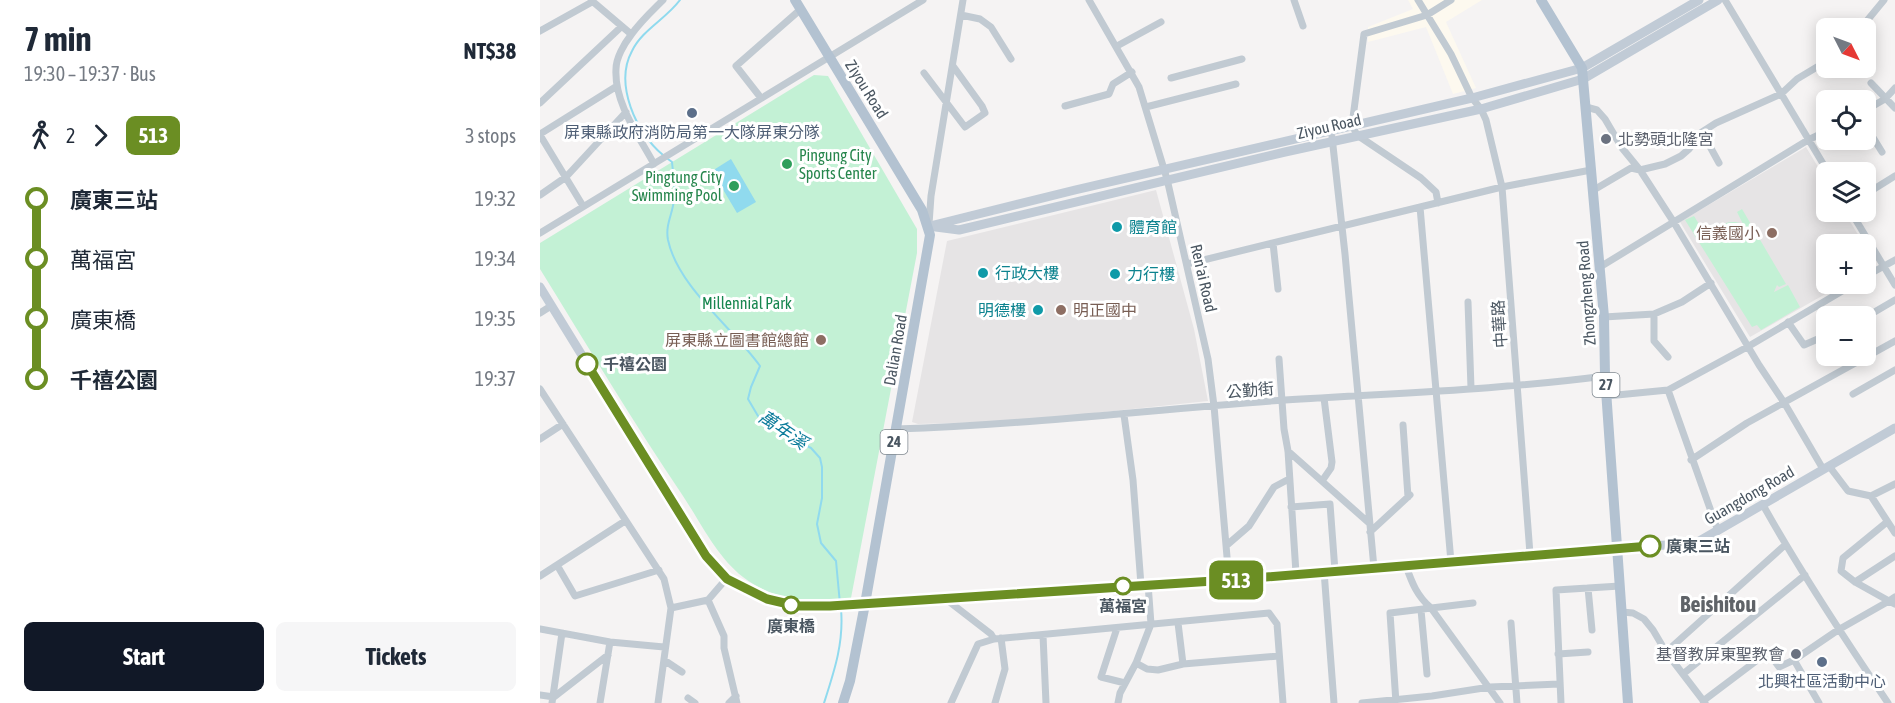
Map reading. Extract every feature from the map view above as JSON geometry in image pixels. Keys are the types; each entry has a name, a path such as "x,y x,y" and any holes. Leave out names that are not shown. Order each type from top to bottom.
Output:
{"main road":[{"name":"Zhongzheng Road","path":"1541,0 1583,73 1604,317 1605,376 1628,703"},
{"name":"Ziyou Road","path":"798,5 916,200 928,226"},
{"name":"Dalian Road","path":"843,703 850,681 865,604 930,243 928,226"}],"street":[{"path":"654,164 626,112 617,86 616,68 622,49 631,34 663,0"},
{"path":"540,233 923,0"},
{"name":"Dalian Road","path":"928,226 930,196 963,0"},
{"name":"Ren'ai Road","path":"1089,0 1132,72 1146,107 1167,179 1208,359 1229,580"},
{"path":"1294,0 1303,26"},
{"name":"中華路","path":"1418,0 1451,54 1472,98 1486,120 1502,187 1530,554"},
{"path":"1438,202 1436,192 1421,178 1357,135 1352,125 1364,34 1427,15 1451,0"},
{"name":"Ziyou Road","path":"928,226 1330,130 1583,73 1699,0"},
{"name":"Ziyou Road","path":"928,226 959,230 1167,179 1481,109 1583,73 1718,0"},
{"path":"1725,0 1822,162"},
{"path":"1869,18 1884,0"},
{"path":"540,31 591,1 631,34"},
{"path":"761,98 736,66 798,5"},
{"path":"961,15 980,19 991,27 1011,59"},
{"path":"1117,46 1161,22"},
{"path":"540,103 621,27"},
{"path":"1171,78 1242,58"},
{"path":"924,73 965,127 985,113 953,66"},
{"path":"1592,190 1631,168 1640,170 1665,164 1681,156 1702,132 1716,123 1781,94 1797,79 1816,68"},
{"path":"1065,106 1109,94 1113,84 1132,72"},
{"path":"1871,83 1895,108"},
{"path":"1146,107 1236,84"},
{"path":"583,206 540,135 617,86"},
{"path":"1876,104 1886,99 1895,88"},
{"path":"1586,107 1597,110 1622,148 1640,170 1826,467 1848,491 1871,496 1895,484"},
{"path":"540,195 566,177 626,112"},
{"path":"1330,130 1342,226 1374,568"},
{"path":"1702,132 1719,163"},
{"path":"1600,267 1816,136"},
{"path":"1876,142 1882,152"},
{"path":"1187,264 1502,187 1591,170"},
{"path":"1876,188 1895,176"},
{"path":"1420,207 1451,562"},
{"path":"1857,222 1895,285"},
{"path":"1273,243 1278,289"},
{"path":"1876,270 1895,260"},
{"path":"1604,317 1654,314 1682,302 1712,283"},
{"path":"540,287 706,556 727,579 708,600 671,608"},
{"path":"1607,396 1668,390 1749,346 1837,294"},
{"path":"1876,311 1895,300"},
{"path":"1468,302 1471,388"},
{"path":"540,313 551,306"},
{"path":"1654,314 1654,341 1668,357"},
{"path":"1788,322 1804,345 1816,340"},
{"path":"1691,460 1738,429 1895,341"},
{"path":"1279,358 1296,573"},
{"path":"1853,394 1895,370"},
{"name":"公勤街","path":"896,429 1124,415 1282,400 1435,392 1605,376"},
{"path":"540,389 659,570 668,589 671,608 657,701"},
{"path":"1668,390 1718,531"},
{"path":"1322,481 1331,468 1332,462 1324,398"},
{"path":"1118,703 1151,624 1124,415"},
{"path":"540,439 563,424"},
{"path":"1370,528 1410,495 1403,425"},
{"name":"Guangdong Road","path":"727,579 767,599 797,606 830,606 1229,580 1617,547 1696,543 1895,428"},
{"path":"1288,451 1370,528"},
{"path":"1227,545 1249,526 1274,487 1289,479"},
{"path":"1871,496 1895,533"},
{"path":"1291,507 1330,504 1335,571"},
{"path":"1763,505 1838,630 1888,703"},
{"path":"540,576 626,521"},
{"path":"1887,522 1843,558 1841,571 1855,582 1893,600"},
{"path":"1666,652 1785,545"},
{"path":"1855,582 1895,556"},
{"path":"557,565 575,596 659,570"},
{"path":"1406,566 1413,586 1423,601 1431,608 1500,703"},
{"path":"1324,571 1334,703"},
{"path":"1683,674 1805,575"},
{"path":"1561,703 1558,684 1556,590 1620,586"},
{"path":"1588,588 1592,630"},
{"path":"708,600 724,636 724,648 736,700 729,703"},
{"path":"947,600 998,638"},
{"path":"1622,612 1633,613 1644,619 1704,702 1768,652 1779,667 1794,660 1838,630 1893,600"},
{"path":"1396,701 1390,614 1473,603"},
{"path":"1421,610 1427,674"},
{"path":"951,703 978,644 998,638 1269,613 1277,624 1282,703"},
{"path":"1178,623 1183,664"},
{"path":"1511,623 1516,703"},
{"path":"1117,628 1101,677 1125,683"},
{"path":"540,629 610,642 664,647"},
{"path":"553,700 562,633"},
{"path":"1042,635 1046,703"},
{"path":"995,703 1005,669 998,638"},
{"path":"600,703 610,642"},
{"path":"1558,654 1588,652"},
{"path":"553,700 608,655"},
{"path":"1136,663 1147,669 1158,670 1183,664 1280,656"},
{"path":"664,660 682,672"},
{"path":"1794,660 1819,703"},
{"path":"1362,703 1432,699 1490,687 1558,684"},
{"path":"540,695 553,700"}],"shaded area":[{"path":"1408,0 1482,0 1446,22 1476,88 1453,94 1426,27 1368,42 1368,27 1413,9"},
{"name":"信義國小","path":"1806,147 1816,164 1816,222 1850,222 1858,234 1816,234 1816,294 1825,294 1750,337 1680,222"},
{"name":"明正國中","path":"1156,190 1194,329 1208,401 987,422 918,424 912,422 947,241"}],"green space":[{"name":"Millennial Park","path":"814,75 828,76 917,229 917,253 851,598 822,601 794,599 768,591 743,577 725,560 646,440 540,269 540,243"},
{"path":"1742,209 1786,284 1779,287 1777,285 1774,292 1788,285 1800,307 1761,330 1757,325 1752,327 1685,220 1694,216 1710,242 1722,225 1732,222 1743,224 1737,212"}],"water":[{"name":"Pingtung City Swimming Pool","path":"731,159 756,202 737,213 712,171"}],"waterway":[{"name":"萬年溪","path":"663,155 653,146 637,121 627,93 625,78 627,64 636,44 680,0"},
{"name":"萬年溪","path":"668,159 672,162 675,190 667,234 674,257 694,291 760,366 748,399 758,416 789,437 811,448 820,458 822,498 817,524 821,543 836,561 840,604"},
{"name":"萬年溪","path":"824,703 840,646 841,609"}],"bus line":[{"name":"513","path":"587,364 706,556 727,579 745,590 767,599 797,606 947,600 1650,546"}],"place":[{"name":"屏東縣政府消防局第一大隊屏東分隊","path":"692,113"},
{"name":"北勢頭北隆宮","path":"1606,139"},
{"name":"Pingung City Sports Center","path":"787,164"},
{"name":"Pingtung City Swimming Pool","path":"734,186"},
{"name":"體育館","path":"1117,227"},
{"name":"信義國小","path":"1772,233"},
{"name":"行政大樓","path":"983,273"},
{"name":"力行樓","path":"1115,274"},
{"name":"明德樓","path":"1038,310"},
{"name":"明正國中","path":"1061,310"},
{"name":"屏東縣立圖書館總館","path":"821,340"},
{"name":"千禧公園","path":"587,364"},
{"name":"廣東三站","path":"1650,546"},
{"name":"萬福宮","path":"1123,586"},
{"name":"廣東橋","path":"791,605"},
{"name":"基督教屏東聖教會","path":"1796,654"},
{"name":"北興社區活動中心","path":"1822,662"}],"district":[{"name":"Beishitou","path":"1718,604"}]}
